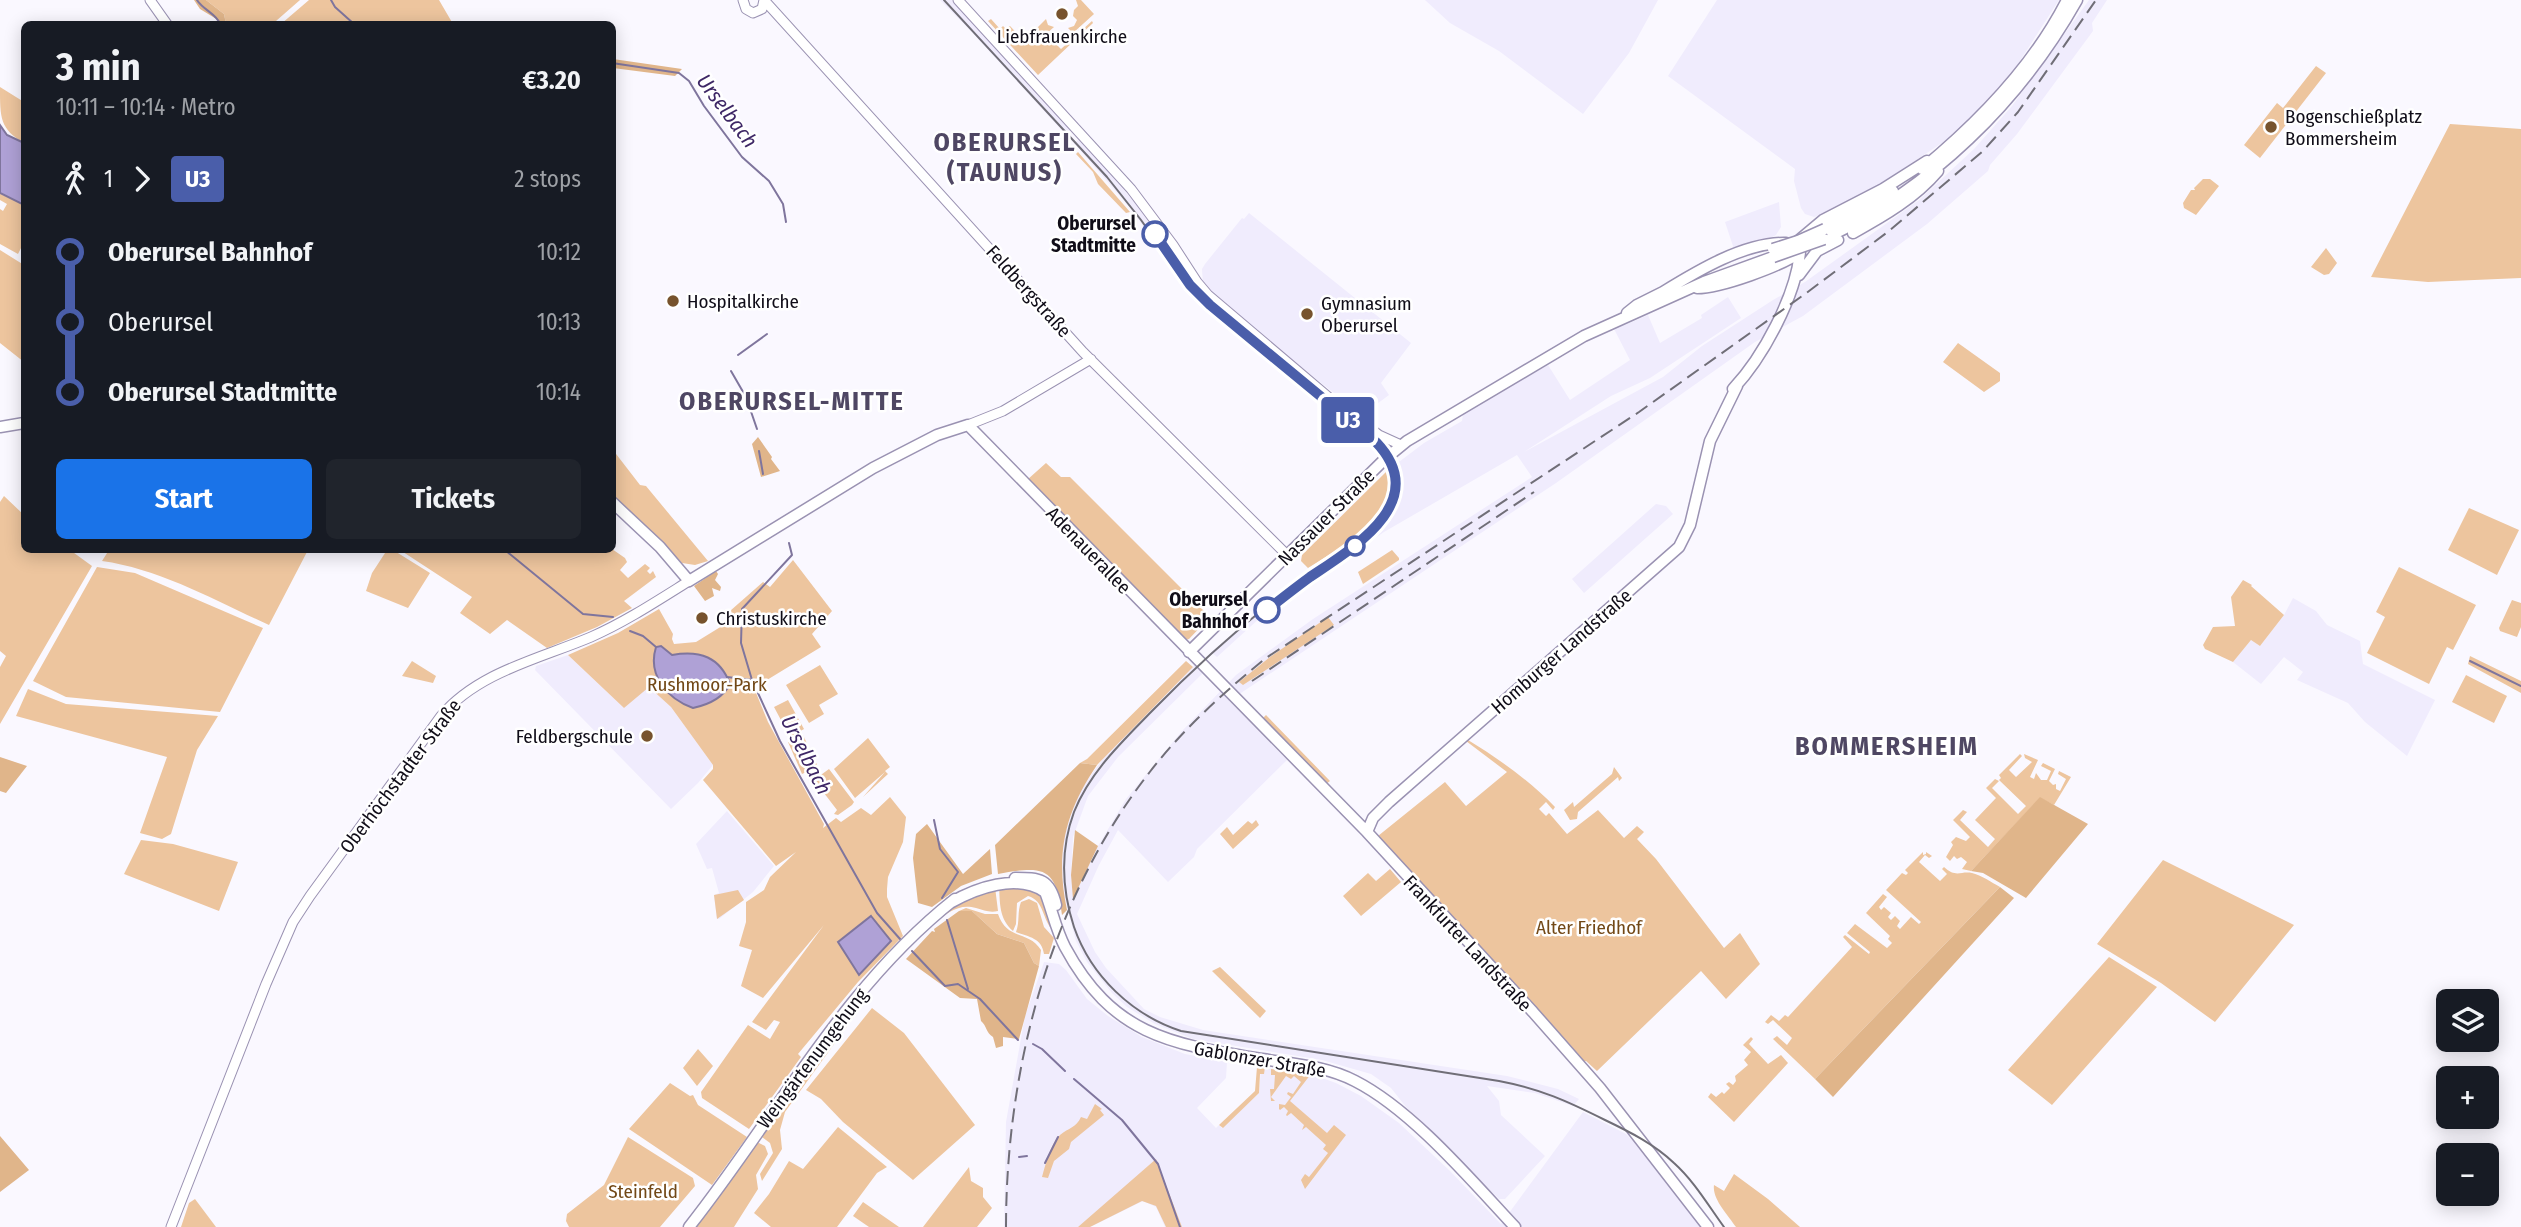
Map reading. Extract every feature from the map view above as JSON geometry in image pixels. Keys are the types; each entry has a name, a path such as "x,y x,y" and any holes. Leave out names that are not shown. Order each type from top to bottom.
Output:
{"main road":[{"path":"1663,292 1715,261 1776,243 1806,254 1817,251 1894,210 1927,184 1949,152 2017,75 2043,40 2067,0"},
{"path":"1788,293 1796,252 1804,234 1823,220 1949,152 2000,108 2024,79 2077,0"},
{"name":"Nassauer Straße","path":"1622,317 1641,312 1691,287 1773,257 1878,210 1949,152"},
{"path":"1788,293 1801,270 1817,251"},
{"path":"1773,257 1796,252"},
{"name":"Homburger Landstraße","path":"1367,832 1373,818 1399,793 1679,547 1687,533 1697,492 1699,462 1711,426 1726,397 1763,349 1788,293 1796,252"},
{"name":"Nassauer Straße","path":"1189,652 1401,445 1569,344 1622,317 1637,305 1663,292 1773,257"},
{"path":"1773,257 1790,276"},
{"path":"0,427 21,424"},
{"name":"Oberhöchstadter Straße","path":"689,582 873,468 937,435 968,425"},
{"name":"Adenauerallee","path":"968,425 1210,673"},
{"path":"616,506 660,547 689,582"},
{"name":"Frankfurter Landstraße","path":"1210,673 1367,832 1533,1012 1600,1088 1709,1227"},
{"name":"Weingärtenumgehung","path":"688,1227 835,1021 912,936 969,888 988,881 1030,878 1042,881 1052,889 1073,959 1096,994 1121,1016"},
{"name":"Gablonzer Straße","path":"1121,1016 1154,1035 1178,1044 1311,1066 1355,1081 1384,1100 1439,1147 1515,1227"}],"street":[{"path":"150,0 165,21"},
{"name":"Feldbergstraße","path":"743,0 747,11 753,13 763,4 779,17 1091,359 1288,556"},
{"path":"958,0 1131,189 1208,295 1333,401 1379,435 1401,445"},
{"path":"968,425 1003,411 1091,359"},
{"name":"Oberhöchstadter Straße","path":"171,1227 256,1007 293,922 441,716 457,698 481,682 612,626 689,582"}],"shaded area":[{"path":"194,0 206,0 224,14 225,21 218,21 200,9"},
{"path":"940,0 952,0 1072,130 1066,135"},
{"path":"1425,0 1658,0 1629,53 1583,114 1499,51 1450,23"},
{"path":"1717,0 2059,0 2014,70 1957,133 1880,184 1814,217 1805,214 1801,208 1794,181 1795,169 1668,76"},
{"path":"2089,0 2107,0 2092,23 2093,31 1988,171 1927,224 1803,316 1755,342 1556,483 1229,701 1287,760 1197,849 1194,857 1168,882 1118,830 1099,865 1077,914 1095,952 1106,968 1144,1009 1160,1017 1203,1030 1507,1076 1558,1089 1579,1099 1573,1106 1535,1093 1487,1086 1499,1101 1501,1115 1545,1156 1505,1199 1499,1199 1406,1107 1391,1088 1371,1074 1322,1060 1193,1039 1155,1024 1127,1007 1112,993 1087,962 1076,941 1063,893 1061,855 1064,835 1080,790 1105,756 1195,665 1203,673 1118,757 1088,796 1073,837 1073,898 1098,846 1126,799 1182,731 1236,675 1313,619 1532,477 1517,455 1384,532 1318,577 1309,569 1357,537 1377,516 1389,492 1387,471 1424,443 1462,421 1463,414 1548,365 1570,400 1630,360 1613,327 1648,315 1660,343 1702,318 1701,315 1728,297 1741,318 1650,378 1611,396 1524,452 1663,377 1702,346 1805,282 1919,200 1974,149 2012,106"},
{"path":"616,59 682,69 675,76 616,68"},
{"path":"0,125 7,135 21,142 21,204 0,193"},
{"path":"1078,140 1136,204 1194,286 1225,315 1385,446 1379,453 1192,297 1132,210 1074,143"},
{"path":"1779,202 1781,227 1776,235 1734,249 1725,222"},
{"name":"Gymnasium Oberursel","path":"1249,213 1411,343 1381,383 1389,395 1362,415 1269,342 1203,284 1202,269 1205,264"},
{"path":"758,437 780,471 761,477 752,444"},
{"path":"1656,504 1666,506 1673,514 1584,593 1572,579"},
{"path":"716,571 718,574 715,580 721,587 720,591 712,588 714,596 705,601 694,586"},
{"path":"1302,578 1307,583 1261,617 1217,657 1211,652"},
{"path":"2293,598 2316,611 2327,625 2360,641 2363,664 2435,700 2407,756 2365,722 2348,703 2297,680 2303,672 2284,657 2261,684 2233,662 2251,640 2260,646 2284,615"},
{"path":"661,646 672,655 708,657 721,667 730,684 719,697 709,703 693,708 684,704 668,692 657,677 654,658 656,647"},
{"name":"Feldbergschule","path":"568,655 624,708 648,686 671,707 713,765 671,809 535,670 536,666"},
{"path":"0,757 27,766 6,793 0,791"},
{"path":"1080,763 1097,765 1077,800 1065,834 1062,870 1067,910 1062,915 1056,887 1045,873 1026,870 998,874 995,845"},
{"path":"2040,797 2088,824 2026,898 1983,873 1971,871"},
{"path":"727,811 774,866 753,892 717,919 714,895 719,893 712,868 707,869 696,844"},
{"path":"927,824 963,874 990,849 992,874 961,886 932,907 918,903 913,858 916,834"},
{"path":"1075,830 1098,846 1073,899 1071,875"},
{"path":"2000,887 2014,898 1833,1097 1815,1079"},
{"path":"959,911 972,911 997,934 1024,943 1034,963 1039,966 1019,1039 1003,1037 1003,1046 996,1048 993,1037 981,1021 977,999 960,998 906,959 932,931 935,932 934,929"},
{"path":"871,916 891,941 859,975 838,942"},
{"path":"1044,962 1059,964 1087,999 1142,1037 1185,1054 1227,1062 1226,1078 1197,1108 1216,1128 1219,1125 1222,1128 1259,1093 1261,1068 1311,1074 1361,1096 1399,1123 1501,1224 1583,1112 1626,1134 1701,1227 1165,1227 1156,1207 1143,1201 1090,1227 1004,1227 1006,1122 1025,1016"},
{"path":"0,1136 29,1170 0,1192"}],"green space":[{"path":"206,0 300,0 276,21 225,21 224,14"},
{"path":"309,0 439,0 451,21 284,21"},
{"path":"1076,0 1081,0 1094,14 1073,33 1068,28 1074,26 1077,20 1073,16 1078,6"},
{"path":"991,19 1000,29 1010,26 1024,41 1046,19 1048,25 1054,27 1046,34 1061,49 1092,21 1093,23 1038,75 988,21"},
{"name":"Bogenschießplatz Bommersheim","path":"2316,66 2326,73 2260,158 2244,145 2277,103 2283,108"},
{"path":"0,87 21,100 21,141 6,127 0,107"},
{"path":"2450,124 2521,129 2521,278 2428,282 2371,277"},
{"path":"1078,152 1130,212 1126,213 1098,184 1093,172 1076,154"},
{"path":"2203,179 2210,179 2219,186 2196,215 2184,208 2183,203 2191,190 2195,190"},
{"path":"0,193 21,204 21,248 18,254 0,244 0,209 3,211 7,204 0,200"},
{"path":"2326,248 2337,263 2329,274 2324,275 2311,267"},
{"path":"0,250 21,263 21,360 0,343"},
{"path":"1958,343 2000,373 2000,381 1984,392 1943,362"},
{"path":"616,454 708,561 695,565 682,563 616,498"},
{"path":"1046,463 1061,477 1070,477 1210,617 1189,639 1185,640 1027,480"},
{"path":"1386,472 1388,488 1376,517 1350,541 1308,568 1301,561 1302,555"},
{"path":"4,496 21,512 21,553 74,553 92,566 0,724 0,667 6,656 0,651 0,502"},
{"path":"2469,508 2519,530 2497,575 2448,550"},
{"path":"1392,550 1399,560 1363,584 1358,572"},
{"path":"616,552 627,562 620,570 628,578 645,564 650,568 647,571 650,574 653,571 656,577 624,601 632,608 597,627 547,648 507,620 490,634 460,613 472,597 405,553"},
{"path":"107,553 306,553 269,625 166,578 102,561"},
{"path":"385,553 398,553 430,573 408,608 366,591 372,573"},
{"name":"Rushmoor-Park","path":"793,560 832,611 812,634 821,647 754,688 768,722 824,824 823,828 836,818 841,822 861,808 871,815 890,797 906,817 903,842 888,877 887,889 887,897 903,936 858,982 798,1054 801,1057 749,1129 702,1098 701,1092 748,1025 770,1039 780,1022 774,1020 766,1030 752,1022 824,925 763,998 741,986 752,950 739,946 746,922 746,902 764,890 770,877 796,852 776,866 703,780 713,769 713,765 671,707 649,687 624,708 568,655 618,633 659,609 673,634 674,644 696,642 735,618 730,611 763,582 770,587"},
{"path":"97,567 135,573 263,628 220,712 66,697 33,681"},
{"path":"2399,567 2476,605 2453,650 2447,647 2429,684 2367,653 2385,617 2376,612"},
{"path":"2243,580 2284,615 2260,646 2251,640 2233,662 2205,649 2203,645 2213,627 2235,626 2231,597"},
{"path":"2512,600 2521,603 2521,627 2517,637 2500,631 2499,628"},
{"path":"1328,617 1334,625 1243,685 1239,682 1270,657"},
{"path":"2470,656 2521,681 2521,693 2468,664"},
{"path":"412,661 436,676 433,683 402,676"},
{"path":"1186,661 1193,667 1097,765 1080,763 1087,759"},
{"path":"820,665 838,694 819,705 824,714 809,723 786,685"},
{"path":"2466,675 2507,696 2494,723 2452,702"},
{"path":"28,689 66,704 218,716 197,750 171,834 162,839 140,833 167,757 16,716"},
{"path":"788,700 804,729 790,737 774,707"},
{"path":"1266,715 1330,781 1326,784 1262,719"},
{"path":"803,735 818,767 802,774 788,742"},
{"path":"868,738 890,767 885,771 888,774 863,797 885,772 855,798 834,769"},
{"name":"Alter Friedhof","path":"1466,741 1514,771 1545,797 1555,807 1553,810 1546,802 1539,809 1546,816 1549,813 1567,834 1598,810 1624,838 1637,826 1644,832 1637,839 1656,859 1724,948 1740,933 1760,964 1726,999 1701,971 1597,1071 1586,1061 1583,1062 1378,836 1445,782 1466,806 1507,772"},
{"path":"2020,754 2022,756 2009,770 2016,777 2032,762 2025,758 2024,754 2038,760 2030,777 2034,779 2036,773 2041,780 2047,780 2051,771 2041,766 2043,763 2055,769 2049,781 2053,785 2056,784 2056,789 2060,791 2066,779 2058,774 2059,771 2071,777 2054,805 2040,798 1971,871 1962,869 1967,862 1961,857 1957,859 1954,856 1950,861 1946,857 1953,845 1951,842 1956,837 1966,841 1970,837 1953,820 1963,810 1967,812 1960,820 1988,847 1995,839 1975,820 1996,798 1986,788 1995,779 1999,781 1992,788 2018,814 2026,806 1999,780 1999,775"},
{"path":"1614,767 1622,778 1619,781 1618,777 1578,812 1577,819 1570,820 1564,810 1573,802 1574,807 1612,774"},
{"path":"829,769 854,802 838,815 834,814 837,810 814,780"},
{"path":"1256,820 1259,825 1233,849 1220,834 1227,827 1233,835 1248,821 1252,824"},
{"path":"141,840 173,844 238,862 219,911 124,874"},
{"path":"1923,852 1923,855 1926,852 1932,856 1929,858 1925,855 1919,862 1940,881 1947,874 1942,869 1944,867 1955,873 1976,874 2000,887 1815,1079 1773,1039 1777,1036 1787,1045 1792,1038 1773,1020 1768,1024 1765,1022 1771,1015 1779,1021 1785,1015 1788,1017 1852,947 1843,937 1845,935 1869,954 1870,952 1847,933 1855,924 1887,948 1892,943 1888,939 1890,936 1866,913 1883,894 1887,897 1879,907 1881,910 1884,907 1891,913 1888,917 1891,920 1895,916 1900,921 1897,926 1900,929 1911,917 1919,924 1921,922 1886,890 1902,873 1908,873 1905,870"},
{"path":"2163,860 2294,925 2215,1022 2161,983 2097,944"},
{"path":"1390,869 1401,882 1361,916 1343,896 1368,873 1376,881"},
{"path":"999,886 1028,887 1046,899 1054,932 1040,906 1028,896 1017,903 1013,931 1003,916"},
{"path":"995,887 998,911 964,907 935,923 932,920 949,907"},
{"path":"738,890 744,900 717,919 714,895"},
{"path":"1029,899 1037,903 1044,927 1054,938 1049,954 1044,954 1041,945 1034,939 1016,932 1021,902"},
{"path":"966,908 985,914 998,914 1012,932 1036,944 1041,950 1039,966 1034,963 1024,943 997,934 972,911 959,911"},
{"path":"2109,957 2157,987 2052,1105 2008,1070"},
{"path":"1220,967 1266,1011 1260,1018 1212,971"},
{"path":"854,1007 858,1011 785,1112 780,1130 782,1149 762,1181 760,1174 773,1153 770,1143 762,1137"},
{"path":"872,1008 904,1033 975,1125 913,1180 843,1122 821,1099 806,1090"},
{"path":"1751,1037 1753,1039 1749,1044 1768,1064 1781,1055 1788,1063 1734,1122 1708,1097 1711,1093 1716,1097 1722,1092 1724,1094 1730,1088 1726,1084 1729,1082 1733,1085 1735,1076 1748,1065 1744,1060 1751,1052 1743,1045"},
{"path":"698,1049 713,1066 697,1086 683,1068"},
{"path":"1257,1067 1265,1067 1264,1074 1260,1074 1259,1093 1223,1128 1219,1125 1255,1091"},
{"path":"1271,1069 1311,1074 1290,1101 1327,1133 1334,1125 1346,1135 1305,1189 1301,1180 1305,1174 1309,1177 1328,1153 1323,1149 1326,1145 1306,1127 1302,1130 1304,1125 1291,1113 1287,1116 1288,1111 1284,1107 1279,1109 1279,1104 1285,1105 1291,1097 1288,1092 1293,1094 1301,1082 1294,1076 1291,1079 1286,1076 1271,1097 1275,1101 1271,1101 1270,1089 1274,1089 1275,1075 1271,1075"},
{"path":"670,1083 690,1096 693,1095 698,1105 747,1137 712,1185 629,1129"},
{"path":"1095,1104 1102,1109 1100,1110 1104,1115 1071,1142 1069,1149 1054,1161 1048,1178 1042,1177 1057,1139 1081,1117 1087,1119"},
{"path":"838,1127 887,1167 877,1173 837,1227 771,1227 754,1213 789,1161 803,1169"},
{"name":"Steinfeld","path":"628,1137 693,1178 695,1186 660,1227 569,1227 567,1214 604,1185"},
{"path":"757,1142 765,1146 768,1154 756,1175 758,1189 734,1227 696,1227"},
{"path":"1156,1159 1182,1227 1166,1227 1156,1206 1142,1201 1090,1227 1078,1227"},
{"path":"969,1167 971,1181 983,1188 983,1197 992,1208 977,1227 923,1227"},
{"path":"1734,1174 1800,1227 1736,1227 1718,1201 1714,1190 1714,1185 1724,1191"},
{"path":"195,1199 216,1227 181,1227 189,1203"},
{"path":"863,1202 899,1227 869,1227 853,1216"}],"waterway":[{"path":"197,0 218,21"},
{"name":"Urselbach","path":"331,0 351,21"},
{"name":"Urselbach","path":"616,64 679,73 689,81 742,157 769,181 783,204 786,222"},
{"name":"Urselbach","path":"738,355 767,334"},
{"name":"Urselbach","path":"731,371 746,397 757,429"},
{"name":"Urselbach","path":"759,451 763,474"},
{"name":"Urselbach","path":"789,543 792,555 742,609 741,643 752,680 780,741 877,913 900,939"},
{"path":"509,553 583,614 613,617"},
{"path":"630,631 643,636 656,647"},
{"path":"2470,661 2521,686"},
{"path":"727,677 752,680"},
{"path":"934,820 940,849 958,872 942,898"},
{"path":"947,920 968,989"},
{"name":"Urselbach","path":"912,951 945,986 958,984 980,999 1018,1040"},
{"name":"Urselbach","path":"1033,1044 1065,1071"},
{"name":"Urselbach","path":"1074,1079 1122,1120 1158,1164 1180,1227"},
{"path":"1045,1163 1058,1137"},
{"path":"1019,1157 1027,1156"}],"tram line":[{"path":"944,0 1107,177 1193,293 1374,445 1385,460 1391,477 1388,503 1368,532 1282,594 1224,642 1129,735 1089,784 1069,826 1064,870 1074,927 1091,962 1102,977 1130,1004 1146,1015 1181,1031 1499,1081 1566,1101 1633,1134 1666,1156 1688,1178 1724,1227"}],"railway":[{"path":"1006,1227 1014,1107 1040,988 1060,931 1085,875 1114,822 1175,742 1219,698 1266,658 1639,412 1889,231 1983,151 2018,112 2096,0"},
{"path":"1252,681 1534,492"}],"metro line":[{"name":"U3","path":"1155,234 1187,280 1210,305 1376,442 1393,466 1395,493 1387,512 1374,530 1267,610"}],"place":[{"name":"Liebfrauenkirche","path":"1062,14"},
{"name":"Bogenschießplatz Bommersheim","path":"2271,127"},
{"name":"Oberursel Stadtmitte","path":"1155,234"},
{"name":"Hospitalkirche","path":"673,301"},
{"name":"Gymnasium Oberursel","path":"1307,314"},
{"name":"Oberursel Bahnhof","path":"1267,610"},
{"name":"Christuskirche","path":"702,618"},
{"name":"Feldbergschule","path":"647,736"}],"district":[{"name":"OBERURSEL (TAUNUS)","path":"1005,157"},
{"name":"OBERURSEL-MITTE","path":"792,401"},
{"name":"BOMMERSHEIM","path":"1887,746"}]}
